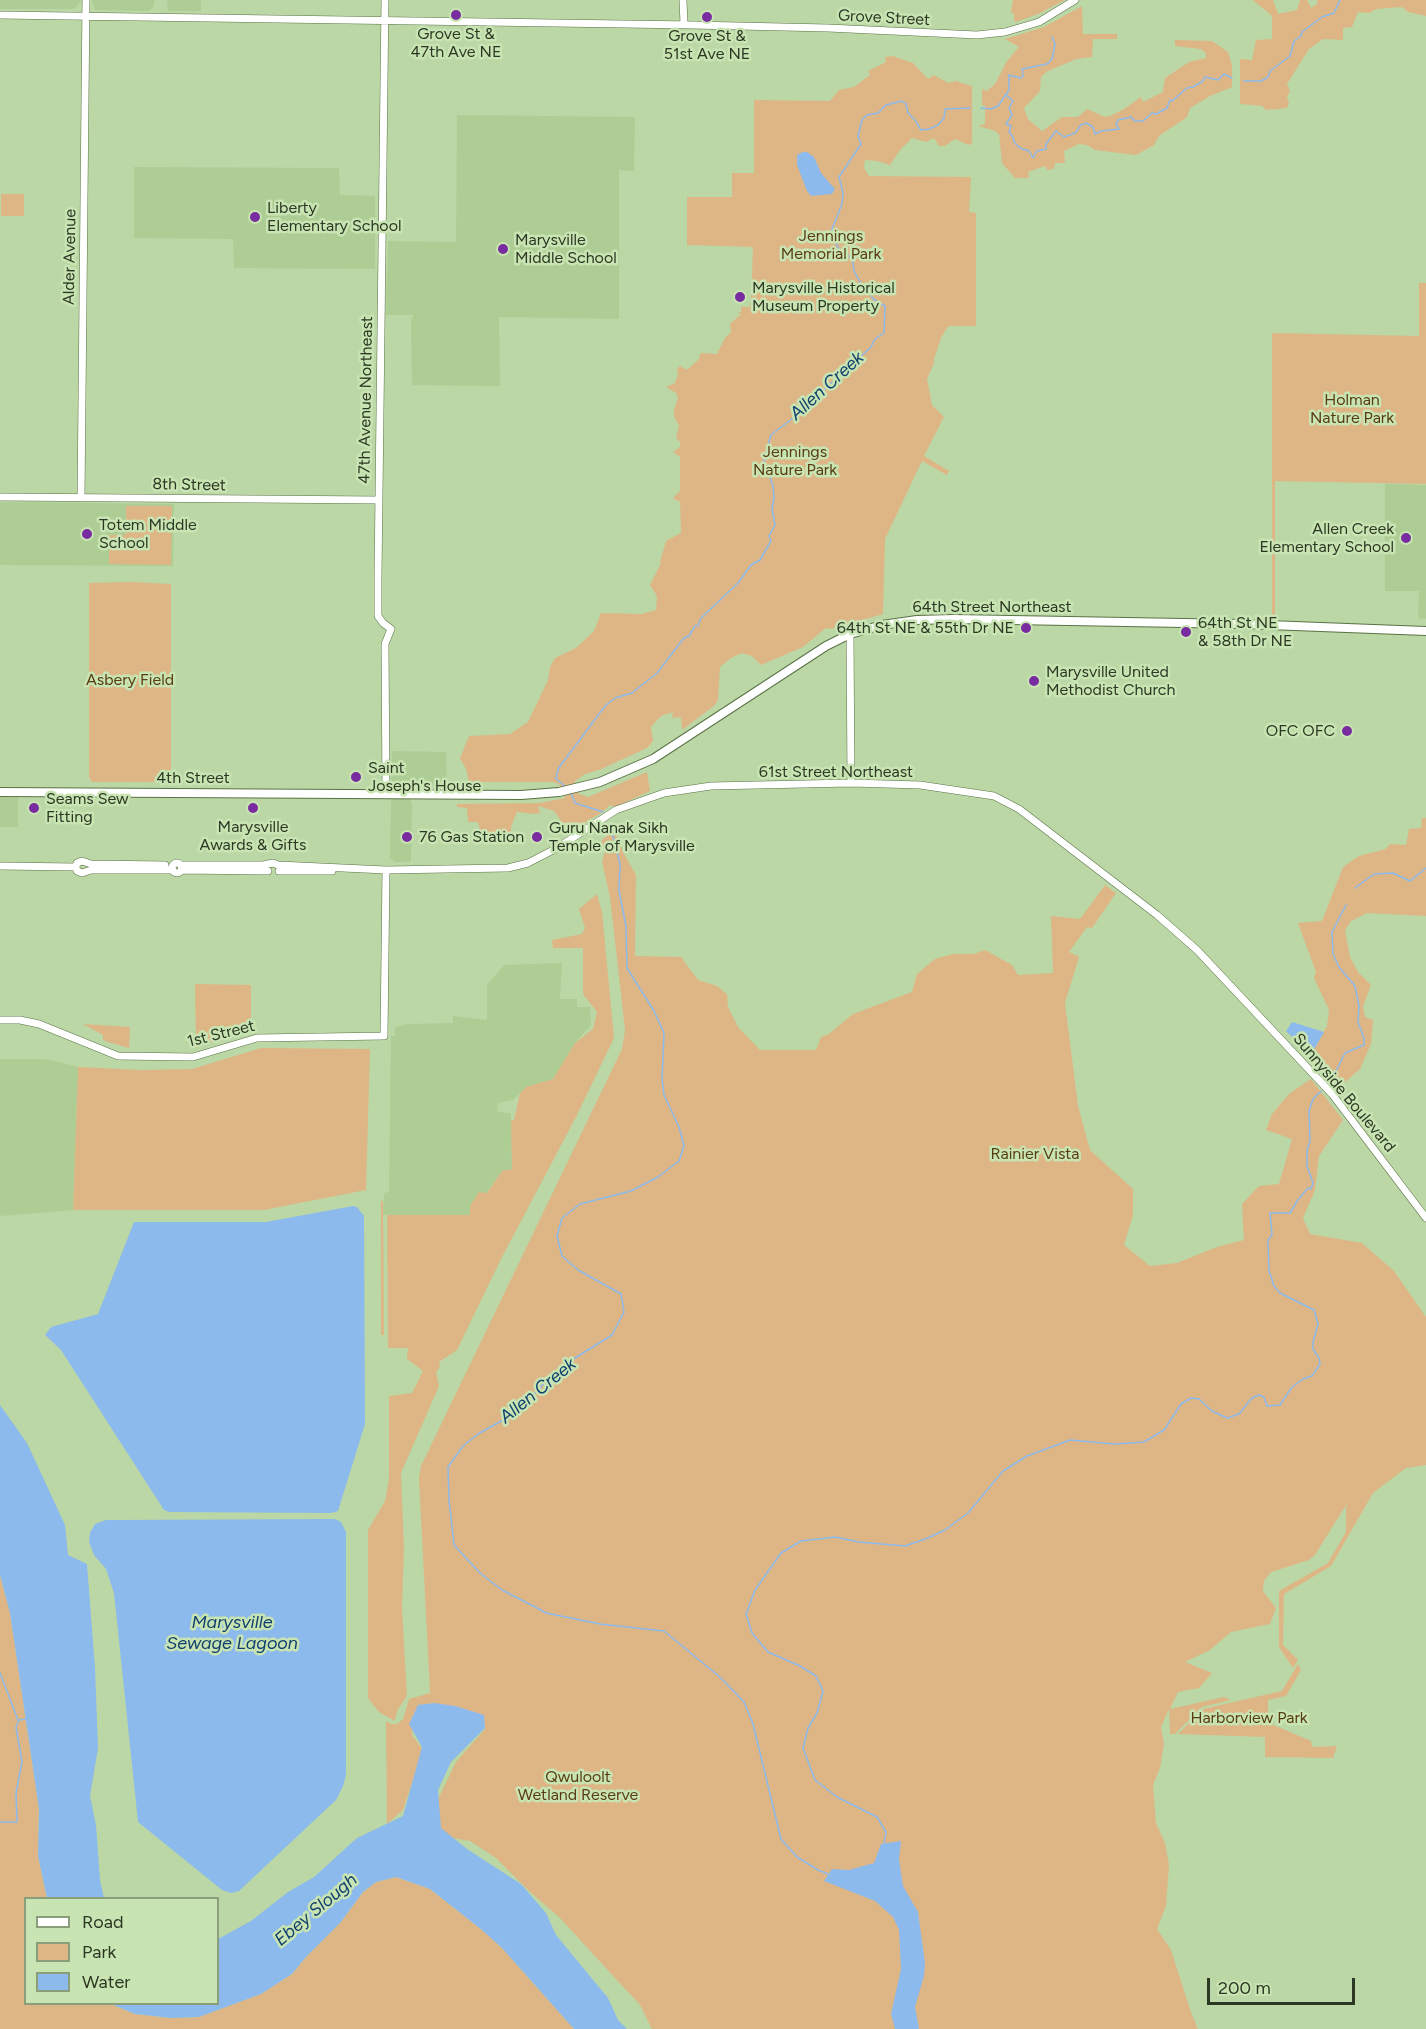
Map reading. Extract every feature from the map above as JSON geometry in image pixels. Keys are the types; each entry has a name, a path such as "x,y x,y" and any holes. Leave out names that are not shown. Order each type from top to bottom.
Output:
{"main road":[{"name":"64th Street Northeast","path":"386,794 521,795 559,792 624,773 653,759 810,655 850,634 882,625 953,619 1242,624 1426,631"},
{"name":"4th Street","path":"0,792 386,794"}],"street":[{"name":"Alder Avenue","path":"81,498 86,0"},
{"name":"47th Avenue Northeast","path":"385,0 378,616 391,629 385,644 386,794"},
{"path":"683,0 684,24"},
{"name":"Grove Street","path":"0,15 684,24 990,35 1039,22 1075,0"},
{"name":"8th Street","path":"0,497 379,500"},
{"path":"850,634 851,783"},
{"name":"61st Street Northeast","path":"0,866 76,867 79,873 86,867 268,868 273,863 278,868 335,866 386,870 508,868 528,862 557,848 616,810 674,791 711,786 851,783 920,785 980,792 1004,800 1019,809 1178,932 1234,990"},
{"name":"1st Street","path":"0,1020 20,1020 39,1024 118,1056 193,1057 257,1038 384,1036 386,870"},
{"name":"Sunnyside Boulevard","path":"1234,990 1332,1094 1426,1218"}],"shaded area":[{"path":"0,0 82,0 74,9 0,9"},
{"path":"92,0 154,0 154,6 149,11 95,10"},
{"path":"167,0 201,0 201,11 168,11"},
{"name":"Marysville Middle School","path":"457,115 635,117 634,171 619,170 619,319 499,317 500,386 412,385 411,320 414,315 386,315 388,241 456,242"},
{"name":"Liberty Elementary School","path":"134,167 339,168 340,195 375,196 375,269 234,268 233,239 134,238"},
{"name":"Allen Creek Elementary School","path":"1385,484 1426,485 1426,619 1418,618 1419,591 1385,591"},
{"name":"Totem Middle School","path":"0,502 174,504 173,566 0,565"},
{"path":"392,751 446,752 447,786 410,786 411,862 395,862 390,858"},
{"path":"0,797 18,797 18,827 0,827"},
{"path":"562,963 560,999 577,999 577,1007 590,1007 591,1025 575,1043 553,1079 526,1087 513,1100 498,1103 497,1111 511,1114 512,1170 502,1171 470,1215 383,1215 384,1193 389,1192 391,1036 395,1036 395,1027 407,1024 453,1023 453,1016 487,1020 487,985 504,965"},
{"path":"0,1059 46,1059 78,1067 73,1210 0,1216"}],"green space":[{"path":"1013,0 1065,0 1016,22 1011,12"},
{"path":"1253,0 1273,0 1278,14 1297,10 1300,0 1307,0 1311,8 1317,4 1317,0 1426,0 1426,16 1408,12 1402,7 1376,9 1369,13 1358,12 1352,27 1343,28 1343,40 1323,39 1309,49 1287,84 1290,91 1287,97 1289,102 1287,108 1266,110 1262,106 1240,104 1240,59 1252,60 1256,40 1272,39 1272,16"},
{"path":"1082,6 1083,34 1117,34 1117,39 1093,39 1092,57 1076,59 1046,72 1041,77 1040,91 1024,108 1028,119 1042,131 1062,117 1078,117 1087,109 1105,117 1110,116 1141,97 1143,102 1163,92 1165,78 1189,62 1206,58 1206,53 1201,49 1175,46 1175,40 1212,41 1228,52 1232,65 1232,87 1190,108 1187,117 1159,136 1154,145 1136,155 1095,150 1087,145 1079,144 1064,151 1065,163 1055,163 1054,169 1047,170 1045,166 1028,172 1029,178 1015,178 1002,163 999,134 978,126 985,124 982,89 987,91 995,84 1007,61 1019,47 1005,39 1044,27"},
{"path":"893,56 913,63 928,79 934,75 948,83 956,81 972,86 972,143 969,145 955,139 945,146 939,146 934,138 926,142 912,138 890,165 865,160 864,168 869,176 971,177 969,212 976,213 976,326 948,326 941,338 927,379 932,405 944,417 924,456 949,471 947,475 922,461 885,539 883,614 831,629 826,628 803,647 761,665 752,656 742,653 731,658 720,667 718,700 714,706 682,730 681,717 672,718 673,712 661,716 651,727 653,741 647,748 585,774 575,781 579,794 588,797 647,772 650,791 615,807 610,805 569,832 554,811 538,806 540,813 517,812 511,827 511,839 481,835 478,822 468,822 467,808 457,807 457,804 540,803 565,798 559,784 553,782 469,782 460,758 469,736 510,734 528,722 548,680 550,667 555,658 576,648 594,631 601,613 642,614 656,610 657,596 650,585 661,563 666,541 681,533 680,502 673,498 680,491 680,456 672,453 680,447 680,442 676,438 679,426 674,416 678,398 676,393 666,387 675,383 678,375 677,369 680,366 687,370 698,360 701,353 717,354 725,338 731,332 730,324 741,314 738,312 741,312 741,307 750,307 753,247 687,245 687,197 732,197 732,173 754,173 754,100 830,101 839,90 854,87 870,75 868,71 886,62 885,57"},
{"path":"1,194 24,194 24,216 1,216"},
{"name":"Holman Nature Park","path":"1419,283 1426,283 1426,484 1275,481 1275,618 1272,618 1272,333 1419,336"},
{"path":"126,506 172,506 171,565 109,564 109,535 126,535"},
{"name":"Asbery Field","path":"89,583 171,584 171,782 92,782 89,777"},
{"path":"1422,818 1426,818 1426,916 1367,913 1351,921 1345,930 1350,957 1358,972 1371,985 1363,1007 1365,1017 1373,1020 1371,1044 1360,1069 1336,1090 1325,1078 1311,1055 1327,1026 1329,1010 1314,978 1316,972 1298,923 1322,921 1343,867 1359,856 1386,849 1390,844 1406,845 1409,829 1421,828"},
{"path":"612,823 623,852 636,875 635,956 681,957 698,980 717,986 727,994 728,1007 738,1027 760,1050 816,1050 821,1037 829,1034 853,1014 912,992 917,974 935,959 953,954 974,954 985,950 1012,965 1018,975 1053,973 1051,916 1080,919 1105,885 1116,893 1092,928 1087,927 1069,952 1079,957 1065,1003 1078,1106 1090,1150 1133,1189 1133,1215 1124,1245 1150,1266 1177,1263 1217,1247 1244,1240 1242,1204 1259,1186 1279,1184 1292,1139 1266,1130 1272,1114 1290,1093 1311,1079 1343,1120 1319,1156 1315,1190 1303,1218 1310,1234 1362,1243 1394,1271 1426,1317 1426,1465 1406,1468 1373,1493 1331,1566 1284,1594 1283,1645 1298,1660 1293,1668 1279,1647 1279,1591 1328,1563 1346,1532 1348,1502 1315,1555 1309,1560 1271,1572 1264,1581 1263,1591 1276,1608 1270,1624 1231,1632 1210,1650 1185,1662 1212,1673 1199,1688 1178,1692 1170,1709 1224,1697 1231,1700 1202,1707 1175,1734 1170,1734 1169,1709 1161,1727 1164,1744 1160,1768 1153,1785 1156,1823 1165,1843 1169,1865 1166,1906 1157,1929 1171,1950 1198,2029 652,2029 640,2005 559,1917 496,1858 470,1841 446,1837 433,1818 439,1797 456,1762 485,1729 481,1717 414,1720 412,1735 423,1750 403,1810 387,1824 386,1721 397,1724 403,1719 409,1699 430,1693 419,1478 421,1466 622,1049 625,1030 610,897 602,862 605,851 601,846 602,840 607,836 608,826"},
{"path":"597,894 602,912 614,1038 457,1350 439,1362 440,1367 436,1372 439,1386 401,1473 404,1548 402,1608 407,1696 397,1711 395,1721 379,1712 368,1698 368,1530 385,1501 389,1479 389,1396 412,1393 423,1371 407,1359 408,1348 388,1348 387,1215 470,1215 470,1206 479,1192 487,1193 502,1171 512,1169 511,1121 514,1120 520,1093 526,1087 553,1079 575,1043 593,1029 597,1012 583,994 583,948 553,948 552,940 582,934 585,928 579,909"},
{"path":"195,984 251,985 251,1028 196,1048"},
{"path":"83,1024 130,1027 129,1048 103,1040 103,1035"},
{"path":"261,1048 370,1049 366,1190 264,1210 73,1210 78,1067 141,1070 192,1069"},
{"path":"381,1201 383,1201 384,1335 381,1335"},
{"path":"0,1575 10,1613 39,1809 38,1856 47,1897 24,1897 24,2005 113,2005 135,2014 171,2018 199,2017 261,1994 292,1974 340,1923 363,1892 376,1882 396,1877 430,1889 482,1930 502,1948 574,2029 0,2029"},
{"name":"Harborview Park","path":"1298,1664 1301,1670 1286,1696 1268,1700 1271,1724 1311,1741 1312,1747 1337,1746 1333,1758 1265,1757 1265,1737 1178,1734 1203,1709 1282,1691"}],"water":[{"path":"803,152 814,157 821,173 835,189 832,194 811,196 807,191 797,165 797,155"},
{"path":"1292,1022 1324,1032 1311,1055 1286,1031"},
{"path":"357,1207 364,1216 365,1424 338,1511 331,1513 169,1512 164,1510 61,1350 45,1335 51,1327 98,1314 134,1222 266,1222"},
{"path":"0,1405 27,1443 65,1525 68,1555 87,1564 98,1748 90,1796 96,1825 100,1880 104,1897 47,1897 38,1856 39,1809 10,1613 0,1575"},
{"name":"Marysville Sewage Lagoon","path":"335,1519 341,1522 346,1532 346,1775 343,1786 336,1800 239,1891 231,1893 222,1890 138,1822 114,1593 106,1569 94,1555 89,1542 90,1533 95,1524 106,1520"},
{"name":"Ebey Slough","path":"434,1703 455,1706 484,1715 485,1728 451,1762 438,1790 441,1828 467,1849 521,1884 546,1913 556,1935 608,1998 618,2020 627,2029 574,2029 502,1948 482,1930 430,1889 396,1877 376,1882 363,1892 340,1923 292,1974 261,1994 199,2017 171,2018 135,2014 113,2005 219,2005 219,1938 251,1921 288,1892 314,1877 357,1838 403,1816 422,1747 409,1724 418,1705"},
{"path":"901,1841 899,1859 903,1886 918,1912 925,1963 924,1976 915,2007 919,2029 895,2029 891,2014 901,1969 899,1930 893,1917 875,1901 824,1881 832,1869 849,1870 874,1863 881,1844"}],"waterway":[{"path":"1244,81 1261,81 1268,77 1270,71 1290,56 1294,41 1301,36 1302,32 1322,17 1334,13 1340,0"},
{"name":"Allen Creek","path":"981,108 991,109 998,106 1009,90 1009,75 1021,78 1022,69 1047,64 1052,59 1055,44 1052,37"},
{"path":"1006,95 1013,101 1009,108 1012,115 1006,124 1011,126 1009,132 1014,142 1020,148 1029,151 1033,158 1037,151 1046,149 1046,144 1056,131 1064,137 1075,133 1081,125 1086,123 1093,127 1095,134 1119,129 1116,124 1118,120 1131,117 1135,121 1143,121 1152,113 1156,114 1167,108 1170,100 1172,101 1187,88 1203,81 1205,77 1218,80 1224,74 1232,78"},
{"name":"Allen Creek","path":"566,787 556,779 558,769 605,706 615,698 632,693 657,673 684,638 689,636 695,626 698,626 701,618 738,583 751,565 760,560 771,541 769,536 775,525 772,509 773,486 764,460 771,435 814,402 816,397 884,333 885,306 873,299 868,289 863,287 854,271 850,257 839,249 832,229 842,204 843,193 839,177 861,144 858,136 862,120 867,115 878,113 886,105 902,101 921,130 938,125 944,118 945,109 970,108"},
{"name":"Allen Creek","path":"571,793 575,803 603,812"},
{"name":"Allen Creek","path":"610,824 620,864 619,891 626,926 627,968 654,1011 664,1033 662,1079 664,1095 679,1127 684,1146 679,1161 658,1177 631,1191 580,1204 562,1218 557,1236 562,1256 578,1270 621,1294 624,1312 612,1335 575,1358 545,1382 519,1411 478,1434 463,1446 448,1467 454,1545 480,1573 502,1590 546,1613 600,1624 664,1631 721,1678 744,1702 753,1724 781,1839 797,1857 828,1874"},
{"path":"1355,888 1374,874 1393,873 1410,881 1426,868"},
{"path":"1330,1083 1345,1053 1364,1045 1358,1022 1359,1006 1355,986 1339,967 1333,954 1332,932 1346,905"},
{"path":"884,1844 886,1832 877,1817 837,1797 815,1780 803,1748 808,1728 817,1713 823,1691 816,1676 768,1652 752,1633 746,1614 755,1590 781,1553 801,1541 835,1537 859,1542 905,1546 945,1530 968,1513 1003,1471 1027,1456 1070,1440 1114,1444 1144,1442 1164,1430 1181,1404 1191,1398 1199,1399 1212,1411 1227,1418 1239,1414 1252,1398 1259,1395 1264,1397 1267,1406 1280,1405 1292,1387 1312,1376 1320,1364 1313,1349 1318,1324 1314,1310 1280,1293 1274,1286 1269,1271 1268,1240 1272,1235 1270,1213 1290,1213 1308,1188 1311,1189 1313,1183 1307,1166 1307,1150 1310,1141 1309,1111 1313,1099 1321,1091"},
{"path":"0,1673 18,1720"},
{"path":"0,1822 17,1822 16,1793 22,1762 16,1727 19,1720 26,1719"}],"place":[{"name":"Grove St & 47th Ave NE","path":"456,15"},
{"name":"Grove St & 51st Ave NE","path":"707,17"},
{"name":"Liberty Elementary School","path":"255,217"},
{"name":"Marysville Middle School","path":"503,249"},
{"name":"Marysville Historical Museum Property","path":"740,297"},
{"name":"Totem Middle School","path":"87,534"},
{"name":"Allen Creek Elementary School","path":"1406,538"},
{"name":"64th St NE & 55th Dr NE","path":"1026,628"},
{"name":"64th St NE & 58th Dr NE","path":"1186,632"},
{"name":"Marysville United Methodist Church","path":"1034,681"},
{"name":"OFC OFC","path":"1347,731"},
{"name":"Saint Joseph's House","path":"356,777"},
{"name":"Seams Sew Fitting","path":"34,808"},
{"name":"Marysville Awards & Gifts","path":"253,808"},
{"name":"76 Gas Station","path":"407,837"},
{"name":"Guru Nanak Sikh Temple of Marysville","path":"537,837"}],"park label":[{"name":"Jennings Memorial Park","path":"831,245"},
{"name":"Jennings Nature Park","path":"795,461"},
{"name":"Rainier Vista","path":"1035,1154"},
{"name":"Qwuloolt Wetland Reserve","path":"578,1786"}]}
